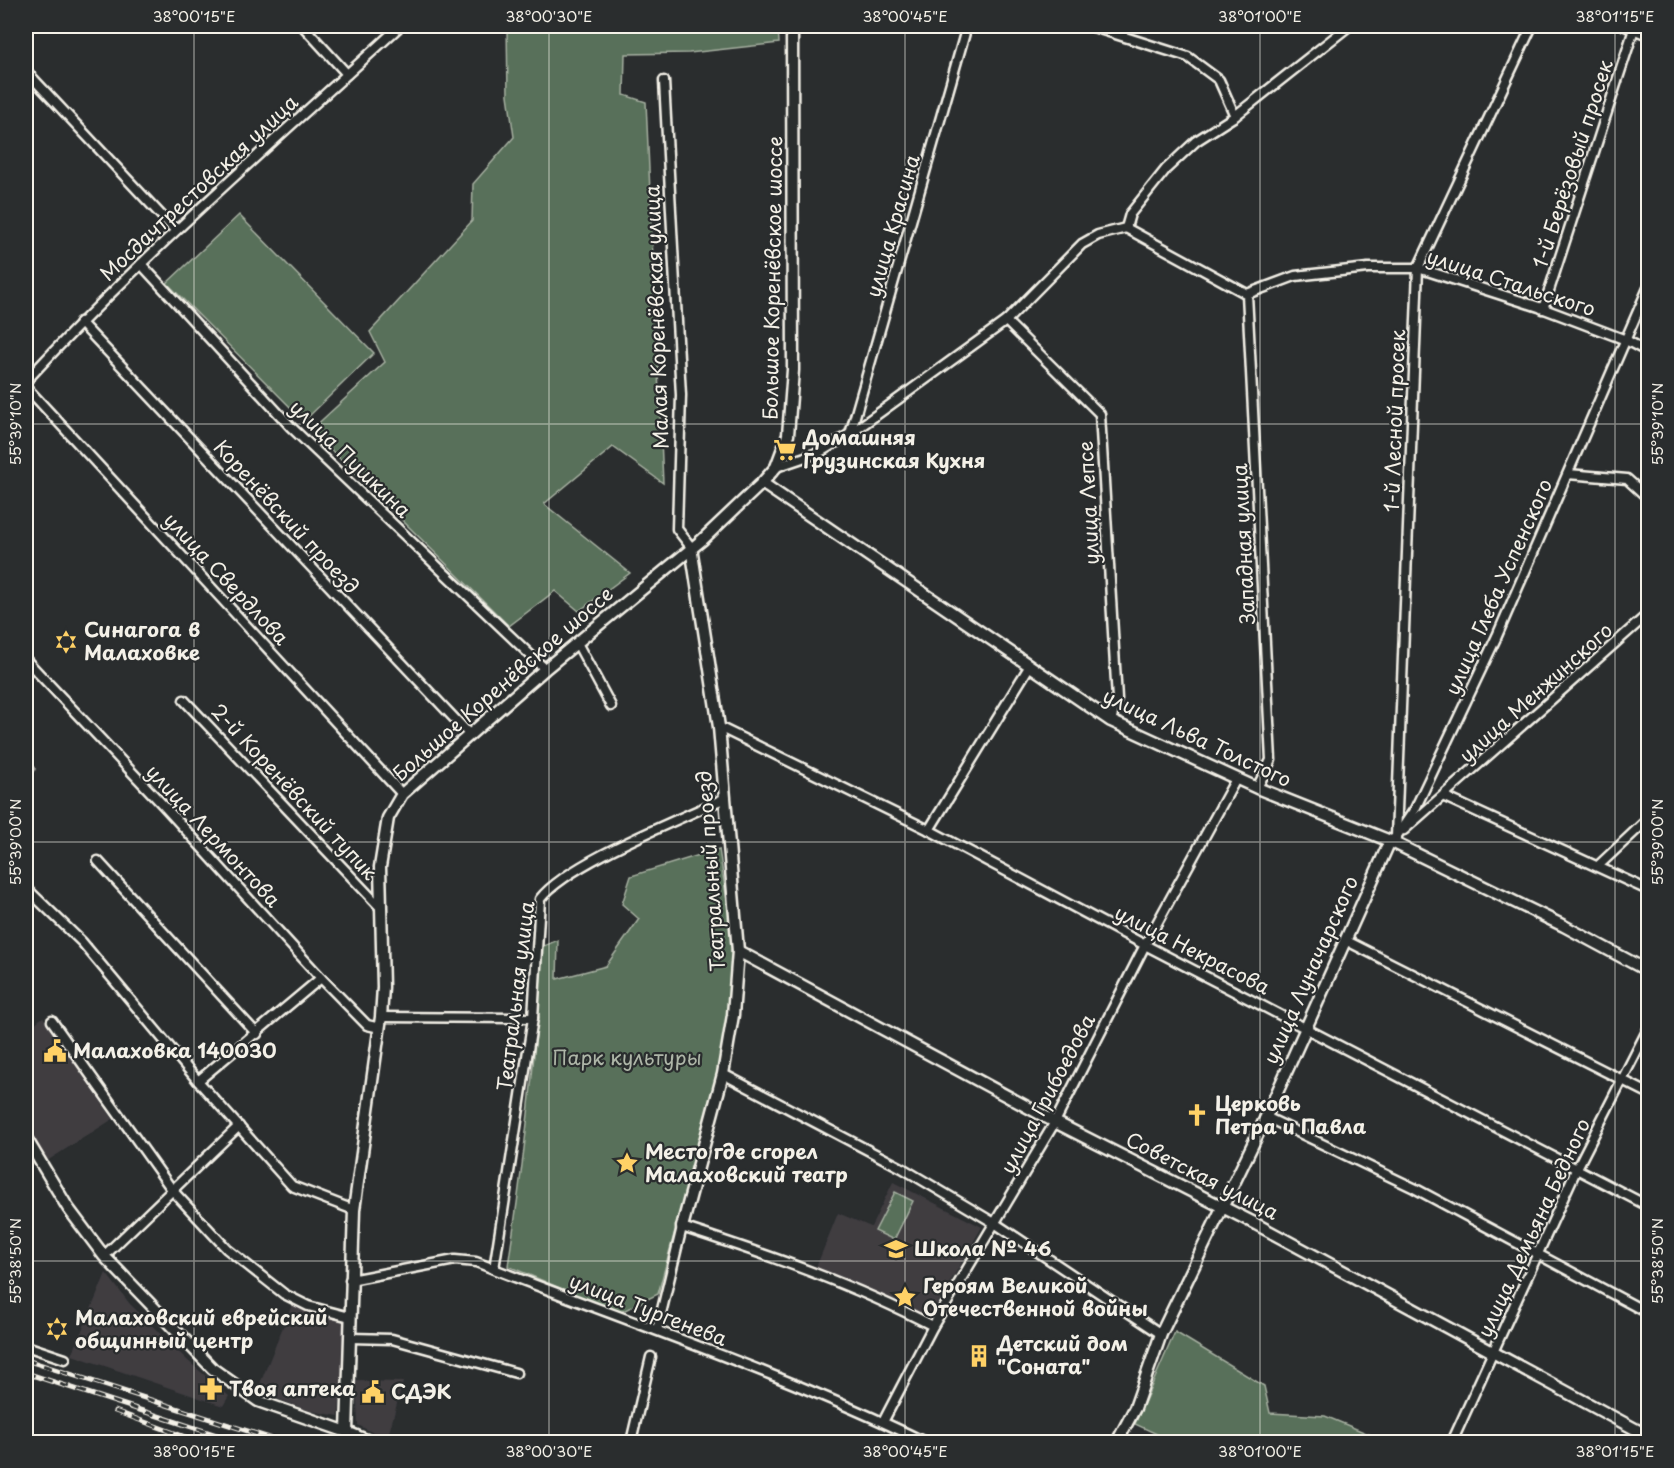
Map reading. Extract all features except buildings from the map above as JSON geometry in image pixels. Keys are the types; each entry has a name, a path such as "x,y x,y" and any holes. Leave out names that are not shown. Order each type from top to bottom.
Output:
{"street":[{"path":"303,26 346,75"},
{"name":"Мосдачтрестовская улица","path":"26,381 80,322 175,230 400,26"},
{"name":"Большое Коренёвское шоссе","path":"347,1432 354,1210 380,1029 380,867 384,831 388,818 402,794 545,669 691,547 762,483 776,467 790,422 793,370 792,26"},
{"name":"улица Красина","path":"850,434 967,26"},
{"path":"1090,26 1188,57 1219,80 1235,116"},
{"path":"1126,228 1130,214 1166,169 1196,141 1235,116 1349,26"},
{"name":"1-й Лесной просек","path":"1393,839 1418,268 1532,26"},
{"path":"1630,27 1648,35"},
{"name":"1-й Берёзовый просек","path":"1543,309 1630,27"},
{"path":"26,71 175,230"},
{"name":"Малая Коренёвская улица","path":"664,81 681,395 677,529 691,547"},
{"path":"776,467 820,452 850,434 1005,321 1082,244 1098,235 1126,228 1247,294"},
{"name":"улица Пушкина","path":"141,264 285,420 545,669"},
{"name":"улица Стальского","path":"1247,294 1295,276 1368,268 1418,268 1543,309 1626,340 1648,352"},
{"name":"улица Глеба Успенского","path":"1393,839 1415,809 1477,680 1648,288"},
{"name":"Западная улица","path":"1247,294 1271,760 1257,788"},
{"name":"улица Лепсе","path":"1005,321 1100,414 1117,699 1111,721"},
{"name":"Коренёвский проезд","path":"80,322 469,734"},
{"name":"улица Свердлова","path":"26,387 402,794"},
{"path":"1568,474 1627,479 1648,498"},
{"name":"улица Льва Толстого","path":"762,483 1111,721 1257,788 1393,839 1648,971"},
{"name":"Театральный проезд","path":"657,1330 723,1074 733,1015 738,951 719,728 691,547"},
{"name":"улица Менжинского","path":"1444,797 1648,614"},
{"path":"577,643 611,706"},
{"name":"улица Лермонтова","path":"26,660 164,805 321,978 367,1024 380,1029"},
{"path":"929,830 1029,667"},
{"name":"2-й Коренёвский тупик","path":"184,700 381,908"},
{"name":"улица Некрасова","path":"719,728 929,830 1145,945 1648,1206"},
{"name":"улица Грибоедова","path":"883,1422 933,1326 1055,1122 1145,945 1236,779"},
{"path":"1393,839 1444,797 1648,890"},
{"name":"Театральная улица","path":"494,1269 533,1018 540,898 548,889 595,859 725,798"},
{"path":"1598,866 1648,819"},
{"name":"улица Луначарского","path":"1117,1443 1135,1407 1161,1334 1224,1207 1266,1117 1304,1027 1393,839"},
{"path":"99,861 256,1034"},
{"path":"26,888 82,942 198,1080 292,1186 354,1210"},
{"path":"1345,940 1648,1093"},
{"name":"Советская улица","path":"738,951 1055,1122 1224,1207 1645,1434"},
{"path":"198,1080 321,978"},
{"path":"381,1017 533,1018"},
{"path":"52,1021 173,1191 227,1249 284,1294 308,1306 350,1317"},
{"name":"улица Демьяна Бедного","path":"1452,1443 1495,1352 1537,1252 1648,1029"},
{"path":"723,1074 902,1168 996,1224 1161,1334"},
{"path":"1266,1117 1414,1188 1648,1313"},
{"path":"104,1256 239,1126"},
{"path":"26,1138 68,1209 104,1256 213,1369 236,1388 273,1407 347,1432 371,1443"},
{"path":"682,1227 794,1264 896,1306 933,1326"},
{"name":"улица Тургенева","path":"350,1280 455,1260 476,1262 657,1330 883,1422 925,1443"},
{"path":"350,1338 392,1339 516,1373"},
{"path":"26,1346 65,1359"},
{"path":"631,1443 651,1357"}],"shaded area":[{"path":"43,1017 113,1119 47,1161 26,1127 26,1030"},
{"name":"Школа № 46","path":"893,1182 982,1227 930,1317 815,1270 838,1213 871,1227"},
{"path":"106,1273 130,1304 187,1360 229,1396 223,1406 72,1355"},
{"path":"293,1302 345,1319 339,1416 310,1411 257,1391"},
{"path":"356,1381 403,1382 387,1440 358,1425"}],"green space":[{"path":"507,26 778,26 779,43 689,53 625,54 624,95 646,102 663,483 613,447 544,504 630,573 579,611 555,591 509,626 311,430 385,362 370,332 472,221 473,184 514,137 508,95"},
{"path":"239,215 374,353 304,421 167,283"},
{"name":"Парк культуры","path":"719,849 732,934 732,999 716,1078 658,1294 619,1313 508,1266 529,1107 541,947 558,940 557,979 606,966 639,919 622,904 631,876"},
{"path":"895,1192 913,1201 894,1240 875,1231"},
{"path":"1175,1332 1264,1386 1270,1413 1325,1416 1388,1442 1174,1442 1135,1424"}],"railway":[{"path":"26,1360 282,1442"},
{"path":"26,1373 238,1442"},
{"path":"115,1411 199,1442"}],"place":[{"name":"Домашняя Грузинская Кухня","path":"785,450"},
{"name":"Синагога в Малаховке","path":"66,642"},
{"name":"Малаховка 140030","path":"55,1051"},
{"name":"Церковь Петра и Павла","path":"1197,1115"},
{"name":"Место где сгорел Малаховский театр","path":"627,1163"},
{"name":"Школа № 46","path":"896,1249"},
{"name":"Героям Великой Отечественной войны","path":"905,1297"},
{"name":"Малаховский еврейский общинный центр","path":"57,1329"},
{"name":"Детский дом \"Соната\"","path":"979,1356"},
{"name":"Твоя аптека","path":"211,1389"},
{"name":"СДЭК","path":"373,1392"}]}
